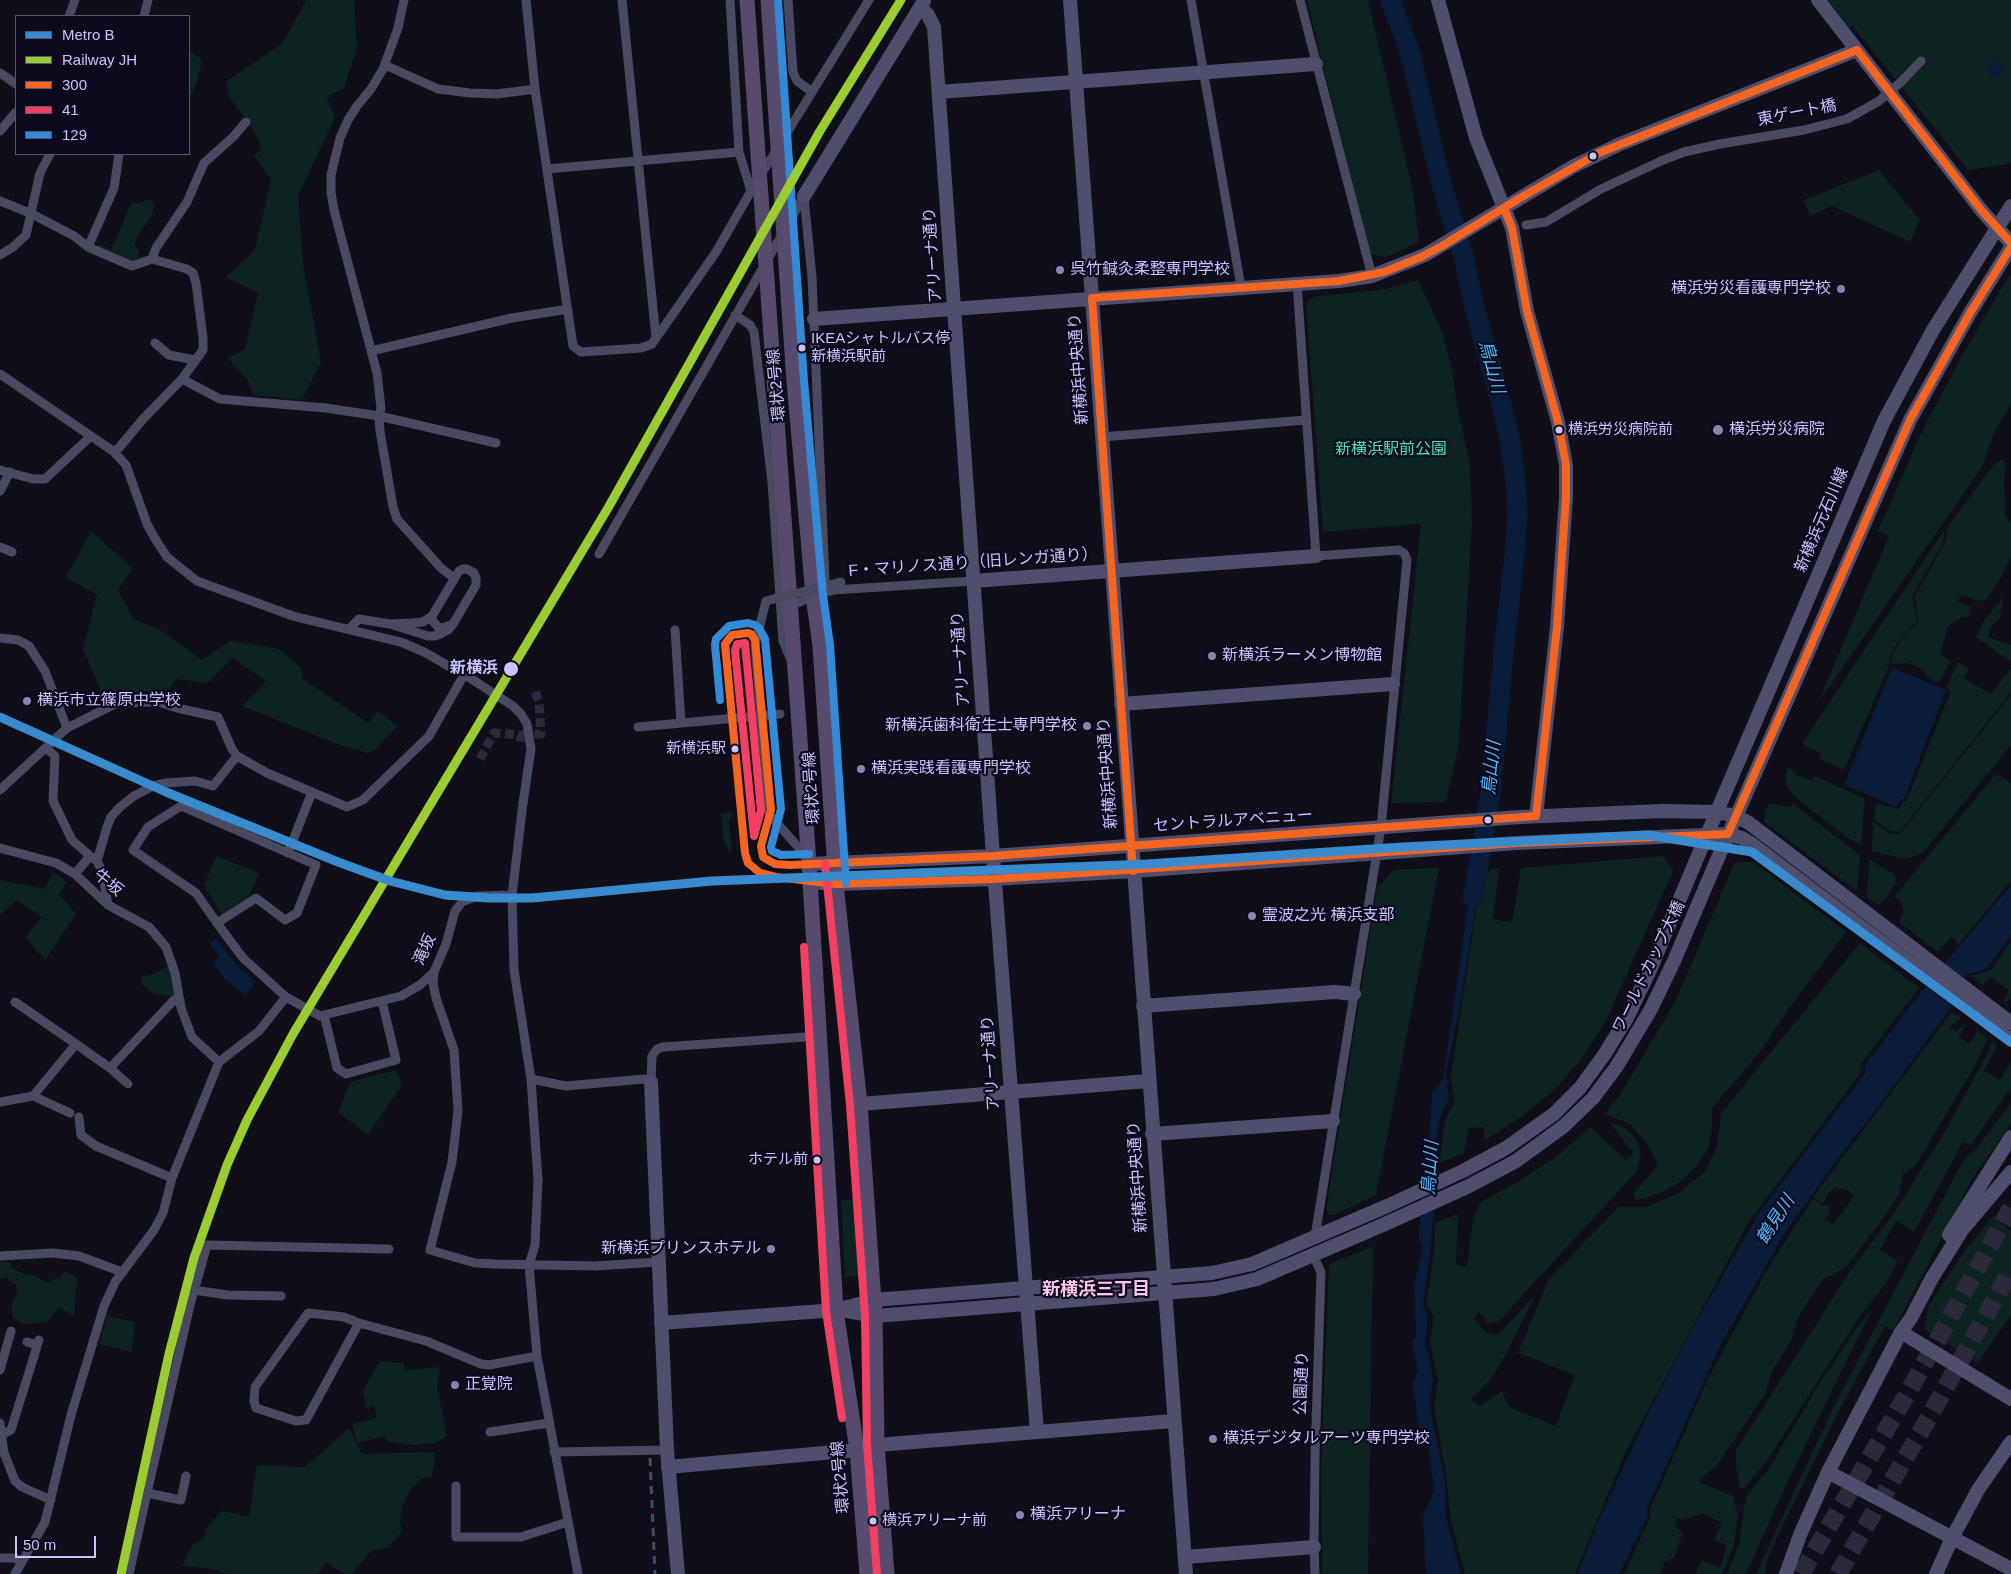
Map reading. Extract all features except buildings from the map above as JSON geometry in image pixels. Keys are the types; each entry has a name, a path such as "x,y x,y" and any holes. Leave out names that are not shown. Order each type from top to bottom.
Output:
{"main road":[{"name":"環状2号線","path":"747,0 809,864 836,1310 857,1450 866,1574"},
{"name":"環状2号線","path":"768,0 793,372 813,596 820,646 836,884 860,1104 875,1316 877,1446 887,1574"}],"street":[{"path":"69,15 75,0"},
{"path":"144,15 148,0"},
{"path":"404,0 398,28 385,64 371,89 348,120 340,138 331,175 334,210 376,373 381,408 379,416 389,490 397,520 441,568 454,578"},
{"path":"526,0 535,89 573,346 580,352 641,348 652,344 716,252 751,191 868,0"},
{"path":"622,0 656,338"},
{"path":"730,0 739,152 751,191"},
{"path":"788,0 794,72 797,81 812,92"},
{"name":"新横浜中央通り","path":"1070,0 1148,1081 1186,1574"},
{"path":"1191,0 1241,287"},
{"path":"1300,0 1372,276"},
{"path":"1438,0 1476,138 1512,228 1527,311 1558,422 1566,465 1566,497 1557,627 1536,816"},
{"path":"1818,0 1926,140 1996,228 2011,243"},
{"path":"599,554 804,196 922,4"},
{"name":"アリーナ通り","path":"922,4 934,27 994,878 1037,1432"},
{"path":"814,319 1339,281 1372,276 1425,256 1574,166 1620,144 1857,50"},
{"name":"東ゲート橋","path":"1526,225 1546,222 1601,189 1684,152 1804,130 1847,119 1879,101 1921,61"},
{"path":"385,64 438,89 497,94 535,89"},
{"path":"939,92 1316,64"},
{"path":"0,73 15,83"},
{"path":"0,131 15,113"},
{"path":"152,258 156,248 176,222 204,163 233,137 246,122"},
{"path":"547,170 637,160 739,152"},
{"path":"0,255 14,247 26,235 40,173 49,155"},
{"path":"88,247 114,188 118,155"},
{"path":"804,196 814,319 825,580 813,596"},
{"path":"0,201 32,214 74,236 88,247 132,266 152,258 193,272 196,283 203,350 182,379 143,419 118,449 113,451"},
{"name":"新横浜元石川線","path":"1695,863 1884,421 1933,330 2011,206"},
{"path":"1728,834 1910,420 1966,320 2011,247"},
{"path":"1297,283 1316,556 1400,550 1404,553 1407,560 1381,827 1315,1237"},
{"path":"371,351 512,318 568,310"},
{"path":"735,315 750,325 754,332 772,482 783,641 795,669"},
{"path":"155,344 170,355 195,360"},
{"path":"0,374 113,451 126,465 144,516 154,537 167,557 197,581 293,616 401,642 424,652 513,706 527,724 531,749 512,895 514,970 531,1079 538,1196 535,1245 529,1265 537,1356 578,1574"},
{"path":"182,379 220,399 326,408 379,416 496,442"},
{"path":"1102,437 1306,420"},
{"path":"0,470 33,479 45,479 91,436"},
{"path":"0,491 10,472"},
{"path":"0,547 12,552"},
{"name":"F・マリノス通り（旧レンガ通り）","path":"791,606 813,596 834,590 1316,556"},
{"path":"349,629 359,620 390,624 423,622 432,616 459,571 467,569 474,573 476,585 453,624 442,633 428,636 390,624"},
{"path":"799,848 769,814 755,645 764,601 841,582"},
{"path":"432,616 432,620 438,627 443,628 453,624"},
{"path":"675,630 681,723"},
{"path":"0,638 18,640 30,646 45,671 67,728"},
{"path":"0,790 67,728 116,703 159,702 218,717 237,756 266,773 347,807 362,800 429,736 467,677"},
{"path":"1121,704 1394,684"},
{"path":"638,727 780,714"},
{"path":"46,748 54,756 53,801 72,840 93,858 102,870 108,905"},
{"path":"75,874 93,858 111,817 134,796 153,786 166,783 195,781 213,786 237,756"},
{"path":"288,853 312,792"},
{"path":"217,923 256,898 286,920 298,913 316,865 182,806 148,827 134,850 196,893 217,923 243,958 286,997 322,1016 337,1068 346,1074 396,1060 382,1001"},
{"name":"セントラルアベニュー","path":"809,864 993,856 1536,816 1662,811 1716,812 1736,816 1750,823 2011,1023"},
{"path":"810,882 836,884 1133,871 1517,843 1728,834 1742,838 1752,844 2011,1040"},
{"name":"ワールドカップ大橋","path":"836,1310 875,1316 1214,1289 1243,1283 1314,1255 1384,1224 1468,1186 1516,1161 1550,1137 1592,1098 1617,1066 1651,1009 1674,961 1728,834"},
{"name":"牛坂","path":"0,848 56,863 75,874 108,905 149,927 166,947 175,973 181,1008 192,1037 219,1062"},
{"name":"ワールドカップ大橋","path":"836,1310 874,1300 1212,1273 1237,1268 1268,1257 1387,1206 1448,1178 1506,1148 1554,1114 1580,1088 1604,1055 1627,1018 1650,970 1695,863"},
{"name":"滝坂","path":"322,1016 401,996 420,985 434,972 446,944 455,911 462,902 477,896 512,895"},
{"path":"434,972 433,983 436,998 454,1050 458,1110 452,1162 430,1250 475,1263 596,1266 658,1262"},
{"path":"1143,1006 1335,992 1354,994"},
{"path":"15,1574 45,1522 71,1415 104,1306 115,1282 164,1214 172,1178 219,1062 259,1031 286,997"},
{"path":"110,1068 174,1000 180,1000"},
{"path":"15,1002 110,1068 128,1084"},
{"path":"678,1574 667,1450 651,1082 652,1056 657,1049 663,1047 820,1036"},
{"path":"33,1096 76,1044"},
{"path":"531,1079 566,1086 644,1079 651,1082"},
{"path":"860,1104 1148,1081"},
{"path":"0,1102 33,1096 70,1113"},
{"path":"79,1117 81,1135 96,1146 172,1178"},
{"path":"1152,1134 1333,1121"},
{"path":"1901,1332 1905,1316 1949,1234 2011,1137"},
{"path":"1786,1574 1800,1536 1828,1472 1901,1332 1962,1230 2011,1172"},
{"path":"129,1574 194,1290 207,1245 389,1249"},
{"path":"0,1256 53,1253 78,1256 122,1272"},
{"name":"公園通り","path":"1314,1255 1321,1272 1314,1547 1315,1574"},
{"path":"194,1290 227,1296 281,1296"},
{"path":"661,1323 836,1310"},
{"path":"359,1323 306,1420 296,1421 256,1408 254,1401 255,1387 308,1313 344,1317 359,1323 426,1340 481,1364 489,1365 537,1356"},
{"path":"0,1370 11,1331"},
{"path":"1901,1332 2011,1399"},
{"path":"1,1435 11,1430 38,1343 27,1342"},
{"path":"877,1446 1174,1421"},
{"path":"490,1432 549,1423"},
{"path":"0,1424 4,1453 15,1481 22,1487 51,1500"},
{"path":"1936,1574 1952,1538 1978,1490 2011,1442"},
{"path":"554,1452 667,1450"},
{"path":"668,1467 857,1450"},
{"path":"1828,1472 2011,1569"},
{"path":"147,1493 181,1500 186,1476"},
{"path":"456,1486 456,1537 521,1537 568,1522"},
{"path":"1185,1556 1314,1547"},
{"path":"0,1558 14,1558 21,1562"}],"green space":[{"path":"306,0 354,0 357,48 344,88 327,97 335,118 298,196 303,263 321,362 302,400 254,395 248,381 228,358 245,349 258,293 226,277 255,250 271,179 254,156 262,148 250,124 229,97 227,81 283,43"},
{"path":"1307,0 1368,0 1413,191 1419,242 1385,258 1369,253"},
{"path":"1825,0 2011,0 2011,161 2008,164 1968,170 1853,26 1848,28"},
{"path":"190,52 199,57 202,62 190,97"},
{"path":"1879,170 1920,220 1910,242 1832,206 1810,216 1804,200"},
{"path":"150,199 154,205 152,215 137,237 135,245 139,253 138,258 131,262 98,249 100,245 112,249 131,203 139,203"},
{"path":"2011,276 2011,403 1994,433 1982,467 1818,703 1889,536 1878,531 1924,427 1962,356 2008,277"},
{"name":"新横浜駅前公園","path":"1418,280 1442,332 1452,369 1457,405 1470,465 1472,520 1459,744 1446,802 1391,803 1421,524 1323,532 1306,303 1312,297 1386,289"},
{"path":"2002,460 2005,462 2005,516 2011,523 2011,557 2001,577 1986,600 1980,601 1960,595 1958,602 1969,605 1971,612 1967,617 1961,617 1948,626 1940,654 1951,661 1938,683 1930,679 1920,668 1908,663 1891,664 1893,653 1902,638 1918,622 1915,596 1945,543 1948,526 1996,462"},
{"path":"1945,529 1943,543 1912,596 1917,621 1900,639 1891,653 1888,668 1844,770 1819,759 1821,753 1805,747 1803,742"},
{"path":"91,531 133,568 118,590 134,620 159,629 202,660 230,641 279,649 301,668 303,679 368,723 378,711 398,726 376,749 368,753 337,744 242,706 266,681 233,658 207,683 176,679 167,693 148,691 103,696 83,649 97,595 66,577"},
{"path":"2004,596 2000,617 1991,626 1988,637 2011,645 2011,662 1976,637 1985,619"},
{"path":"740,641 744,641 746,662 744,663 736,652 736,647"},
{"path":"1958,662 1969,669 1963,678 1991,694 2011,668 2011,692 1900,832 1890,831 1874,819 1876,803 1899,809 1903,801 1906,802 1951,691 1946,688"},
{"path":"731,670 734,670 743,682 744,686 738,687 739,699 733,700"},
{"path":"2011,695 2011,745 1926,849 1918,855 1905,859 1872,851 1873,821 1888,833 1900,834"},
{"path":"1789,767 1796,775 1812,780 1815,776 1865,799 1861,845 1848,838 1796,798 1788,789 1786,781 1786,772"},
{"path":"1996,774 2011,783 2011,881 1958,945 1955,939 1951,937 1938,952 1899,922 1904,911 1900,900 1894,897"},
{"path":"754,800 755,813 750,820 747,801"},
{"path":"1792,803 1860,855 1857,891 1764,822 1765,811 1769,804 1791,807"},
{"path":"734,812 729,821 731,852 728,850 723,836 721,813"},
{"path":"216,856 259,873 249,896 222,914 204,886"},
{"path":"1663,856 1673,871 1606,1021 1580,1061 1554,1090 1524,1115 1484,1141 1484,1127 1469,1128 1464,1153 1439,1163 1445,1121 1454,1103 1451,1076 1482,872 1499,868 1493,919 1512,923 1521,868"},
{"path":"1869,859 1895,875 1896,883 1885,899 1878,905 1867,897"},
{"path":"1735,862 1753,862 1846,932 1788,1010 1760,1052 1712,1108 1712,1129 1708,1148 1697,1166 1680,1182 1661,1193 1636,1200 1633,1194 1658,1166 1648,1145 1630,1124 1605,1114 1620,1095 1676,1000"},
{"path":"1439,868 1376,1195 1334,1215 1330,1215 1326,1210 1377,888 1394,870"},
{"path":"53,872 67,882 59,894 76,914 45,960 25,937 42,917 16,900 0,915 0,880 45,889"},
{"path":"2011,941 2011,998 2006,1003 2003,1000 2009,991 1991,977 1983,985 1971,976 1991,970"},
{"path":"1860,943 1919,988 1860,1065 1861,1072 1748,1223 1624,1455 1575,1574 1465,1574 1451,1521 1445,1468 1434,1406 1438,1381 1430,1343 1434,1317 1426,1304 1434,1253 1435,1223 1458,1214 1456,1265 1467,1267 1473,1220 1480,1203 1556,1157 1590,1127 1626,1160 1633,1153 1609,1122 1626,1128 1637,1140 1641,1153 1637,1171 1498,1322 1488,1323 1479,1312 1474,1319 1486,1333 1498,1335 1536,1294 1507,1352 1491,1379 1471,1400 1480,1406 1502,1391 1509,1407 1556,1426 1575,1375 1518,1353 1549,1279 1618,1207 1646,1207 1679,1193 1705,1171 1717,1147 1721,1113"},
{"path":"170,965 179,997 154,994 142,985 141,976 149,976"},
{"path":"1952,1012 1961,1018 1949,1028 1956,1031 1965,1025 1959,1037 1969,1044 1978,1031 1988,1038 1974,1067 1916,1165 1903,1174 1899,1194 1885,1216 1849,1263 1841,1270 1823,1279 1798,1317 1791,1341 1772,1371 1765,1394 1717,1465 1698,1482 1733,1496 1738,1515 1734,1545 1722,1574 1695,1574 1702,1560 1720,1568 1727,1545 1714,1540 1722,1523 1702,1513 1683,1520 1677,1518 1675,1527 1683,1532 1674,1558 1665,1561 1660,1574 1624,1574 1650,1518 1650,1509 1709,1377 1768,1268 1813,1199 1823,1206 1829,1205 1830,1212 1825,1219 1833,1225 1854,1196 1848,1190 1834,1188 1827,1195 1823,1204 1813,1197"},
{"path":"1992,1041 1997,1046 1984,1071 2000,1080 2011,1062 2011,1088 1972,1143 1969,1145 1963,1142 1914,1232 1896,1220 1880,1250 1898,1261 1886,1283 1857,1320 1767,1461 1744,1488 1740,1488 1736,1466 1736,1450 1849,1273 1892,1216 1943,1135 1988,1053"},
{"path":"396,1070 402,1085 368,1135 338,1112 350,1082"},
{"path":"2011,1103 2011,1123 1974,1176 1893,1331 1885,1326 1839,1411 1777,1537 1767,1560 1765,1574 1756,1574 1833,1408 1959,1168"},
{"path":"841,1200 855,1200 859,1276 845,1277"},
{"path":"1993,1216 2011,1231 2011,1315 1977,1363 1924,1329 1929,1305 1964,1252"},
{"path":"1373,1246 1368,1574 1322,1574 1321,1471 1329,1264"},
{"path":"0,1262 10,1262 13,1269 29,1276 31,1274 48,1283 57,1277 60,1278 64,1271 77,1277 74,1317 59,1307 48,1322 23,1324 13,1318 11,1304 18,1292 17,1286 6,1277 0,1279"},
{"path":"1872,1309 1785,1487 1746,1574 1727,1574 1739,1545 1744,1507 1748,1494 1768,1470 1818,1386 1857,1327"},
{"path":"107,1316 135,1322 132,1352 99,1344"},
{"path":"380,1361 404,1363 406,1370 440,1367 437,1387 447,1436 436,1443 415,1445 386,1441 385,1436 357,1443 352,1424 377,1418 374,1406 366,1408 363,1391"},
{"path":"349,1428 362,1454 435,1452 432,1477 420,1479 410,1490 402,1508 400,1521 402,1531 389,1547 371,1551 352,1574 344,1574 326,1562 318,1574 226,1574 214,1569 182,1566 192,1545 203,1539 206,1529 222,1511 249,1517 257,1465 305,1467"}],"water":[{"path":"1996,59 2006,69 1995,80 1985,70"},
{"path":"1892,668 1946,690 1904,799 1900,799 1897,807 1844,785"},
{"path":"1473,872 1481,874 1460,1005 1446,1073 1449,1097 1440,1118 1434,1152 1437,1167 1430,1254 1423,1305 1428,1316 1425,1345 1433,1380 1429,1404 1445,1481 1446,1518 1461,1574 1426,1574 1423,1517 1434,1491 1429,1448 1418,1423 1413,1383 1418,1371 1412,1341 1416,1335 1414,1287 1423,1247 1419,1238 1423,1169 1429,1137 1432,1093 1443,1079"},
{"name":"鶴見川","path":"2011,885 2011,935 1987,968 1966,975 1952,1006 1784,1234 1720,1346 1647,1508 1647,1518 1619,1574 1578,1574 1597,1524 1649,1412 1692,1329 1759,1213 1866,1072 1865,1065 1926,986"},
{"path":"216,939 236,964 256,982 245,995 226,980 213,963 220,956 209,943"}],"waterway":[{"name":"鳥山川","path":"1390,0 1409,49 1441,182 1464,258 1473,302 1505,418 1516,486 1515,552 1491,791 1473,898"}],"tunnel":[{"path":"521,735 541,734 539,702 534,688"},
{"path":"480,759 494,733 521,735 520,743"},
{"path":"1801,1574 1906,1396 2011,1208"},
{"path":"1838,1574 1932,1412 2011,1270"}],"railway":[{"path":"650,1458 655,1574"}],"metro line":[{"name":"B","path":"0,717 166,792 338,862 390,881 445,895 532,898 712,881 1147,864 1403,847 1648,835 1752,852 2011,1042"}],"rail line":[{"name":"JH","path":"121,1574 169,1354 194,1258 227,1165 247,1120 293,1034 608,508 820,131 901,0"}],"transit line":[{"name":"129","path":"778,0 804,381 823,595 830,645 846,883"},
{"name":"300","path":"1857,50 1982,211 2011,243"},
{"name":"300","path":"1133,871 1092,298 1339,281 1384,272 1442,246 1520,198 1599,153 1857,50"},
{"name":"300","path":"1504,208 1512,228 1527,311 1558,422 1566,465 1566,497 1557,627 1536,816 993,856 790,865 775,864 763,857 761,846 771,810 755,640 748,633 732,635 725,644 745,853 748,863 760,873 776,877 836,884 994,879 1517,843 1728,834 1910,420 1970,313 2011,247"},
{"name":"129","path":"720,700 716,639 729,626 748,623 755,625 759,628 765,639 781,809 771,847 772,851 781,855 809,854"},
{"name":"41","path":"745,643 761,810 754,836 735,651 737,644 745,643"},
{"name":"41","path":"825,864 850,1105 865,1316 867,1445 877,1574"},
{"name":"41","path":"804,947 826,1311 842,1418"}],"place":[{"name":"呉竹鍼灸柔整専門学校","path":"1060,270"},
{"name":"横浜労災看護専門学校","path":"1841,289"},
{"name":"IKEAシャトルバス停 新横浜駅前","path":"802,348"},
{"name":"横浜労災病院前","path":"1559,430"},
{"name":"横浜労災病院","path":"1718,430"},
{"name":"新横浜ラーメン博物館","path":"1212,656"},
{"name":"新横浜","path":"511,669"},
{"name":"横浜市立篠原中学校","path":"27,701"},
{"name":"新横浜歯科衛生士専門学校","path":"1087,726"},
{"name":"新横浜駅","path":"735,749"},
{"name":"横浜実践看護専門学校","path":"861,769"},
{"name":"霊波之光 横浜支部","path":"1252,916"},
{"name":"ホテル前","path":"817,1160"},
{"name":"新横浜プリンスホテル","path":"771,1249"},
{"name":"正覚院","path":"455,1385"},
{"name":"横浜デジタルアーツ専門学校","path":"1213,1439"},
{"name":"横浜アリーナ","path":"1020,1515"},
{"name":"横浜アリーナ前","path":"873,1521"}],"district":[{"name":"新横浜三丁目","path":"1096,1290"}]}
